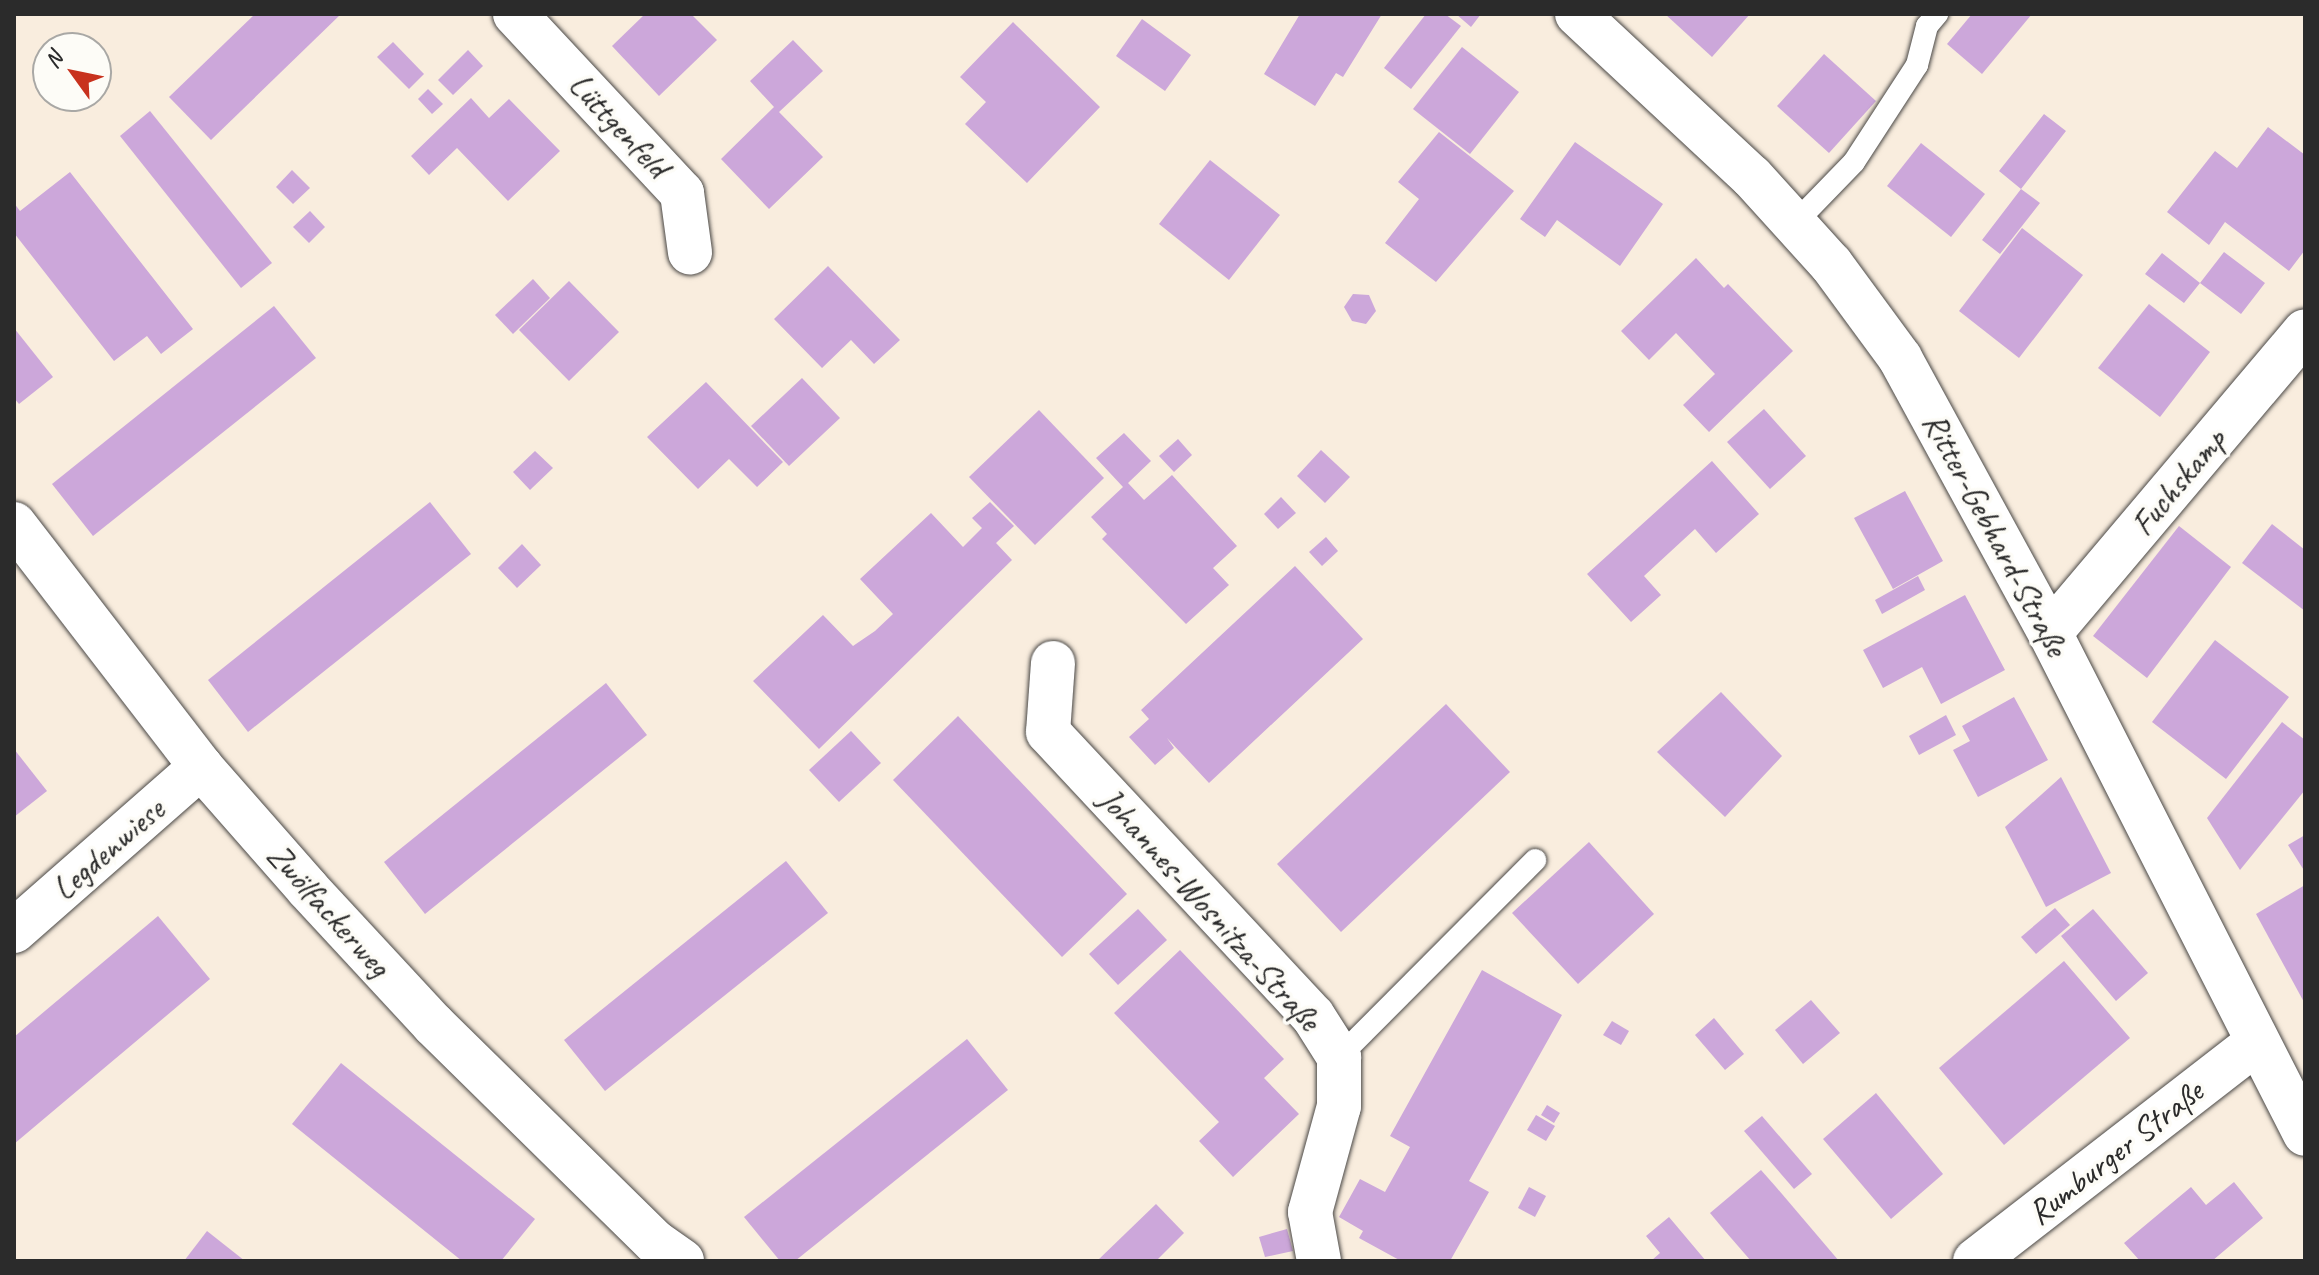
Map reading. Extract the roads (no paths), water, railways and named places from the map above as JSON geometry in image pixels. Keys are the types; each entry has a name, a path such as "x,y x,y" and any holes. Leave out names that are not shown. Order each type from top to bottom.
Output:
{"street":[{"name":"Lüttgenfeld","path":"515,14 682,193 690,252"},
{"name":"Ritter-Gebhard-Straße","path":"1577,14 1752,177 1831,264 1900,358 2050,633 2305,1134"},
{"name":"Fuchskamp","path":"2050,633 2305,331"},
{"name":"Zwölfackerweg","path":"14,524 201,767 433,1024 658,1255"},
{"name":"Johannes-Wosnitza-Straße","path":"1053,663 1048,732 1313,1016 1339,1057 1339,1106 1310,1212 1319,1261"},
{"name":"Legdenwiese","path":"14,931 201,767"},
{"name":"Rumburger Straße","path":"1975,1261 2256,1043"}],"lane":[{"path":"1794,224 1854,162 1917,65 1927,26 1937,14"},
{"path":"1339,1057 1535,860"}]}
